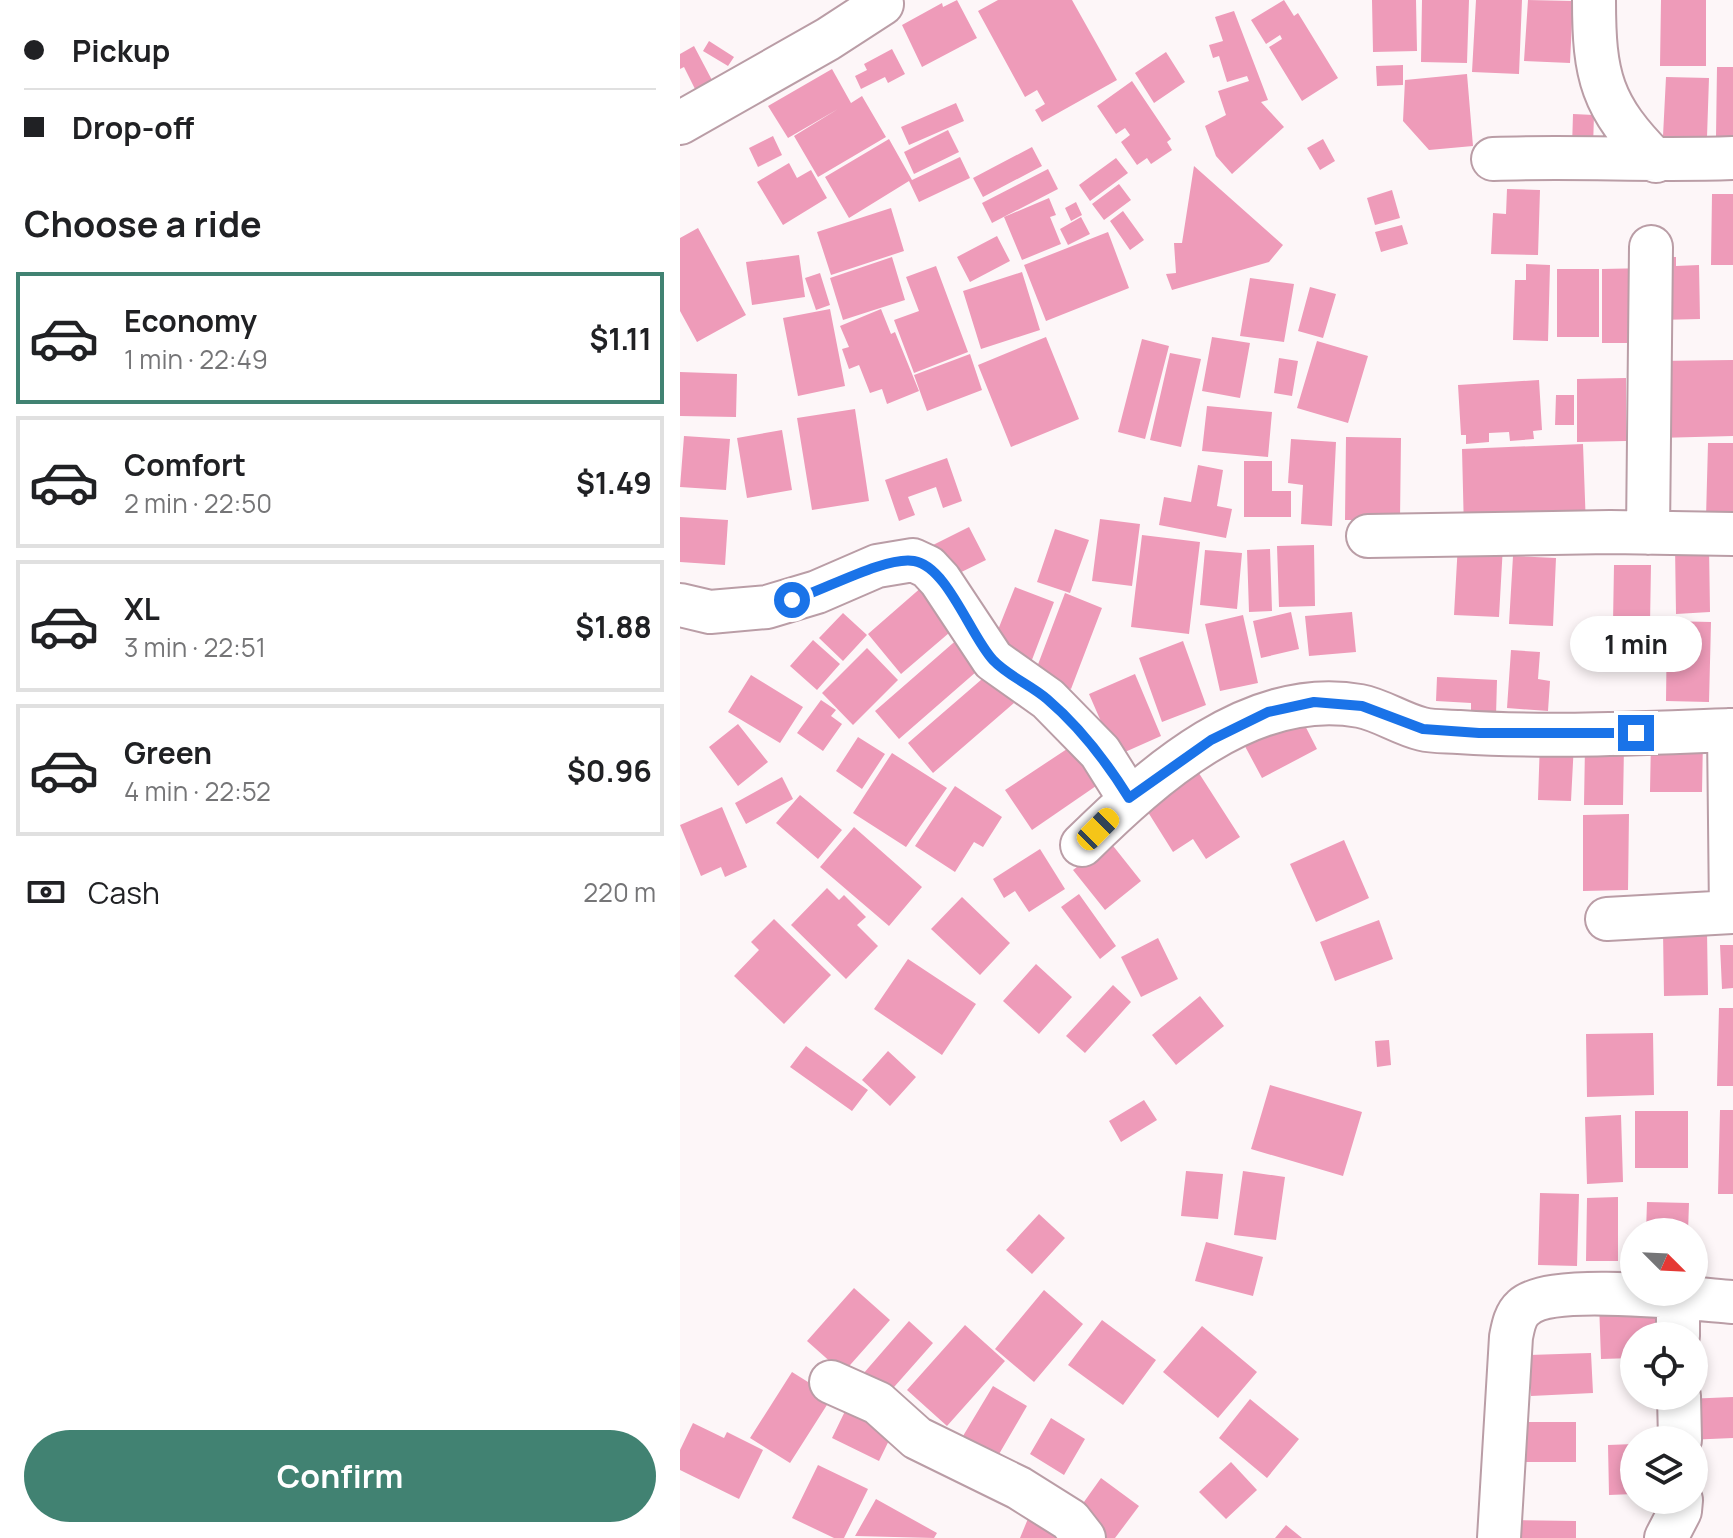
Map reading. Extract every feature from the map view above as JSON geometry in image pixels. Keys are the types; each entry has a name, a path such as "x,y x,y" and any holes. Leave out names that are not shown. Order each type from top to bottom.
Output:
{"street":[{"path":"1594,0 1595,55 1605,96 1624,125 1656,161"},
{"path":"680,123 828,39 884,1"},
{"path":"1493,159 1571,157 1656,161 1733,158"},
{"path":"1648,533 1651,247"},
{"path":"1368,536 1733,534"},
{"path":"680,605 710,612 767,607 817,592 877,566 913,560 928,567 940,580 993,660 1048,699 1100,752 1129,798"},
{"path":"1082,845 1129,798 1211,740 1268,712 1314,702 1362,706 1423,729 1479,733 1731,730 1732,912 1607,919"},
{"path":"1499,1538 1511,1337 1522,1308 1549,1297 1645,1294 1678,1317 1733,1302"},
{"path":"831,1382 878,1403 917,1438 1019,1488 1070,1520 1084,1538"},
{"path":"1666,1538 1678,1514"}],"building":[{"path":"957,0 977,38 922,67 902,25 942,3 943,7"},
{"path":"998,0 1072,0 1117,80 1042,122 1035,110 1045,104 1037,90 1025,97 978,11"},
{"path":"1284,0 1294,16 1298,13 1338,78 1302,101 1269,47 1282,39 1280,35 1266,44 1251,20"},
{"path":"1372,0 1416,0 1417,51 1373,52"},
{"path":"1422,0 1469,0 1467,63 1421,62"},
{"path":"1476,0 1522,0 1519,74 1472,72"},
{"path":"1528,0 1573,1 1570,63 1524,61"},
{"path":"1661,0 1706,0 1706,66 1660,66"},
{"path":"1234,11 1268,100 1261,102 1284,127 1232,174 1216,156 1205,126 1226,115 1218,91 1249,81 1247,76 1227,82 1219,56 1213,58 1209,45 1223,41 1215,17"},
{"path":"709,41 734,57 728,66 703,51"},
{"path":"694,46 713,82 696,91 684,67 680,69 680,54"},
{"path":"892,49 905,74 888,83 885,77 861,89 855,76 867,70 864,64"},
{"path":"1166,52 1185,82 1154,103 1135,73"},
{"path":"1403,65 1403,85 1377,86 1376,66"},
{"path":"1717,67 1733,67 1733,137 1716,137"},
{"path":"832,69 851,103 862,96 886,137 818,177 794,136 838,109 788,138 768,106"},
{"path":"1467,74 1473,146 1429,150 1403,121 1405,80"},
{"path":"1666,77 1709,78 1707,137 1663,136"},
{"path":"1132,81 1171,139 1167,142 1172,150 1151,164 1147,158 1137,165 1121,142 1130,135 1125,128 1116,134 1097,106"},
{"path":"956,103 964,121 909,145 901,127"},
{"path":"1573,114 1594,115 1593,147 1572,147"},
{"path":"948,130 959,152 914,174 904,152"},
{"path":"773,136 782,155 758,167 749,148"},
{"path":"889,139 912,180 960,157 970,178 919,202 909,181 849,218 825,177"},
{"path":"1323,139 1335,161 1320,170 1307,148"},
{"path":"1032,147 1042,166 983,197 973,178"},
{"path":"1116,158 1128,173 1090,201 1079,185"},
{"path":"789,163 797,178 811,170 827,198 783,225 757,182"},
{"path":"1194,166 1283,245 1269,262 1172,290 1166,274 1176,273 1174,243 1182,243"},
{"path":"1048,169 1058,189 992,223 982,203"},
{"path":"1119,184 1131,200 1104,220 1092,204"},
{"path":"1507,189 1540,190 1538,255 1491,254 1493,213 1506,214"},
{"path":"1392,190 1400,218 1375,225 1367,198"},
{"path":"1712,194 1733,194 1733,265 1711,265"},
{"path":"1049,198 1056,215 1050,217 1061,244 1022,260 1004,217"},
{"path":"1076,202 1082,215 1071,221 1065,208"},
{"path":"891,208 904,251 831,275 817,232"},
{"path":"1123,211 1144,240 1130,250 1110,221"},
{"path":"1081,217 1090,234 1068,245 1060,229"},
{"path":"1402,225 1408,244 1381,252 1375,232"},
{"path":"698,228 746,315 697,342 680,311 680,238"},
{"path":"1108,232 1129,288 1046,321 1024,265"},
{"path":"997,236 1010,261 970,282 957,257"},
{"path":"799,255 805,297 752,305 746,262"},
{"path":"892,257 905,300 843,320 830,278"},
{"path":"1658,257 1676,257 1676,266 1699,265 1700,319 1658,320"},
{"path":"1526,264 1550,265 1548,341 1513,340 1515,280 1526,280"},
{"path":"936,266 968,352 914,373 894,320 919,311 906,277"},
{"path":"1649,268 1649,343 1602,343 1602,269"},
{"path":"1557,269 1599,269 1599,337 1557,337"},
{"path":"1022,272 1040,330 981,349 963,291"},
{"path":"820,273 830,305 816,310 805,278"},
{"path":"1250,278 1294,284 1284,342 1240,336"},
{"path":"1310,287 1336,294 1323,338 1298,331"},
{"path":"830,309 845,386 798,396 783,318"},
{"path":"881,309 891,334 895,332 919,391 887,404 882,389 870,393 859,365 849,369 842,349 849,347 840,326"},
{"path":"1046,337 1079,419 1011,447 978,365"},
{"path":"1212,337 1250,343 1240,398 1202,391"},
{"path":"1142,339 1169,346 1145,439 1118,432"},
{"path":"1317,341 1368,356 1348,423 1297,408"},
{"path":"1170,353 1201,359 1181,447 1150,440"},
{"path":"970,354 982,390 927,411 914,375"},
{"path":"1279,358 1298,361 1292,396 1274,393"},
{"path":"1733,360 1733,436 1657,438 1656,361"},
{"path":"680,372 737,374 736,417 680,416"},
{"path":"1626,378 1626,441 1577,442 1577,379"},
{"path":"1539,380 1542,430 1533,431 1534,439 1510,441 1509,432 1489,433 1489,442 1466,444 1466,435 1461,435 1458,385"},
{"path":"1556,395 1574,395 1574,425 1555,425"},
{"path":"1207,406 1272,412 1268,457 1202,451"},
{"path":"855,409 869,501 812,510 797,418"},
{"path":"782,430 792,490 747,498 737,438"},
{"path":"684,436 730,439 726,490 680,487"},
{"path":"1346,437 1401,438 1400,520 1345,520"},
{"path":"1291,439 1336,442 1332,526 1301,524 1303,485 1288,483"},
{"path":"1708,443 1733,443 1733,518 1706,518"},
{"path":"1583,444 1586,527 1464,531 1462,449"},
{"path":"947,458 962,501 943,508 936,487 908,497 915,515 899,521 885,480"},
{"path":"1244,461 1272,461 1272,491 1291,491 1291,517 1244,517"},
{"path":"1198,465 1223,470 1217,506 1232,509 1226,538 1159,525 1164,497 1191,502"},
{"path":"680,517 728,520 725,565 680,562"},
{"path":"1100,519 1140,524 1132,586 1092,581"},
{"path":"969,527 986,560 945,580 929,547"},
{"path":"1055,529 1089,540 1070,593 1037,582"},
{"path":"1142,535 1200,542 1189,634 1131,627"},
{"path":"1458,543 1503,545 1499,617 1454,615"},
{"path":"1314,545 1315,606 1279,607 1277,546"},
{"path":"1709,545 1710,612 1676,614 1675,546"},
{"path":"1270,549 1272,611 1249,612 1247,550"},
{"path":"1205,550 1242,553 1237,609 1200,605"},
{"path":"1513,556 1556,558 1553,626 1509,624"},
{"path":"1614,565 1651,565 1650,624 1613,623"},
{"path":"923,586 956,627 901,674 868,634"},
{"path":"1015,587 1054,602 1030,665 990,650"},
{"path":"1065,593 1102,608 1071,689 1034,675"},
{"path":"1291,612 1299,649 1261,658 1253,621"},
{"path":"1352,612 1356,652 1309,656 1305,616"},
{"path":"843,613 867,635 843,661 819,638"},
{"path":"1243,615 1258,683 1220,691 1205,624"},
{"path":"1667,621 1711,622 1709,702 1666,701"},
{"path":"960,637 984,665 899,739 875,711"},
{"path":"813,640 840,664 817,690 790,666"},
{"path":"1183,641 1206,705 1162,722 1139,658"},
{"path":"867,648 898,680 853,725 822,693"},
{"path":"1511,650 1540,652 1538,679 1550,681 1548,711 1507,708"},
{"path":"989,673 1014,703 933,773 908,743"},
{"path":"1135,674 1161,736 1116,756 1089,694"},
{"path":"751,675 803,707 780,743 728,712"},
{"path":"1437,677 1497,680 1496,716 1471,715 1471,703 1436,701"},
{"path":"821,700 836,710 831,716 842,724 823,751 797,733"},
{"path":"1296,708 1317,749 1262,778 1240,737"},
{"path":"738,724 768,762 738,786 709,747"},
{"path":"858,737 885,754 862,789 836,771"},
{"path":"1651,738 1703,739 1702,792 1650,792"},
{"path":"1540,741 1574,743 1571,801 1538,800"},
{"path":"1585,746 1624,746 1623,805 1584,805"},
{"path":"1070,747 1096,786 1032,830 1005,790"},
{"path":"892,753 947,788 906,847 853,813"},
{"path":"1195,767 1240,837 1206,859 1193,839 1173,852 1141,801"},
{"path":"782,777 793,799 746,824 735,803"},
{"path":"955,786 1002,817 983,847 974,842 955,872 915,846"},
{"path":"800,795 842,830 818,859 776,823"},
{"path":"722,807 747,867 725,877 721,867 701,876 680,825"},
{"path":"1629,814 1628,890 1583,891 1583,815"},
{"path":"854,827 922,887 889,926 820,867"},
{"path":"1344,840 1369,898 1316,922 1290,864"},
{"path":"1110,842 1141,881 1105,910 1073,870"},
{"path":"1040,849 1065,889 1029,912 1015,891 1004,898 993,879"},
{"path":"827,888 839,900 844,895 866,917 857,925 878,946 846,979 791,925"},
{"path":"1079,894 1116,946 1100,959 1061,907"},
{"path":"962,897 1010,943 980,975 931,929"},
{"path":"774,919 831,975 784,1024 734,976 759,950 751,942"},
{"path":"1379,920 1393,959 1335,981 1320,942"},
{"path":"1707,931 1708,995 1664,996 1663,932"},
{"path":"1158,938 1178,979 1141,997 1121,957"},
{"path":"1720,945 1733,945 1733,988 1722,989"},
{"path":"908,959 976,1004 942,1055 874,1009"},
{"path":"1036,964 1072,997 1039,1034 1003,1001"},
{"path":"1113,985 1131,1002 1085,1053 1066,1036"},
{"path":"1200,996 1224,1026 1176,1065 1152,1035"},
{"path":"1719,1008 1733,1008 1733,1086 1717,1086"},
{"path":"1653,1033 1654,1095 1587,1097 1586,1034"},
{"path":"1389,1040 1391,1065 1377,1067 1375,1041"},
{"path":"806,1046 868,1090 852,1111 790,1067"},
{"path":"888,1051 916,1077 890,1106 862,1080"},
{"path":"1270,1085 1362,1112 1343,1176 1251,1149"},
{"path":"1144,1100 1157,1120 1121,1142 1109,1121"},
{"path":"1720,1110 1733,1110 1733,1194 1718,1194"},
{"path":"1635,1111 1688,1111 1688,1168 1635,1168"},
{"path":"1621,1115 1623,1182 1587,1184 1585,1117"},
{"path":"1186,1171 1223,1174 1218,1219 1181,1216"},
{"path":"1243,1171 1285,1177 1276,1240 1234,1235"},
{"path":"1540,1193 1579,1194 1577,1266 1538,1265"},
{"path":"1618,1197 1618,1261 1586,1261 1587,1198"},
{"path":"1647,1202 1689,1203 1688,1218 1646,1218"},
{"path":"1039,1214 1065,1238 1032,1274 1006,1250"},
{"path":"1206,1242 1263,1257 1253,1296 1195,1281"},
{"path":"854,1288 890,1320 843,1373 807,1341"},
{"path":"1044,1290 1083,1324 1034,1382 995,1349"},
{"path":"1599,1303 1660,1306 1661,1322 1620,1322 1620,1358 1601,1359"},
{"path":"1102,1320 1156,1360 1123,1405 1068,1365"},
{"path":"909,1321 933,1343 887,1395 863,1374"},
{"path":"965,1325 1005,1361 947,1426 907,1390"},
{"path":"1202,1326 1257,1372 1218,1418 1163,1372"},
{"path":"1591,1353 1593,1393 1531,1396 1529,1355"},
{"path":"792,1372 832,1397 790,1463 750,1438"},
{"path":"993,1386 1027,1406 995,1461 960,1441"},
{"path":"1733,1397 1733,1438 1708,1439 1708,1426 1687,1426 1686,1410 1708,1410 1708,1398"},
{"path":"1250,1399 1299,1439 1267,1478 1219,1438"},
{"path":"848,1405 895,1428 879,1461 832,1438"},
{"path":"1051,1418 1085,1439 1064,1475 1030,1454"},
{"path":"1514,1422 1576,1422 1576,1462 1514,1462"},
{"path":"693,1423 724,1438 727,1432 763,1450 739,1499 680,1470 680,1450"},
{"path":"1608,1445 1620,1445 1620,1495 1609,1495"},
{"path":"1231,1462 1257,1490 1226,1519 1199,1492"},
{"path":"818,1465 868,1489 844,1538 834,1538 792,1518"},
{"path":"1101,1478 1139,1506 1115,1538 1103,1538 1074,1516"},
{"path":"876,1499 937,1533 934,1538 855,1536"},
{"path":"1032,1509 1060,1538 1020,1538"},
{"path":"1509,1520 1576,1521 1576,1538 1509,1538"},
{"path":"1286,1525 1302,1538 1275,1538"}],"route":[{"path":"792,600 877,566 913,560 928,567 957,604 993,660 1048,699 1100,752 1129,798 1211,740 1268,712 1314,702 1362,706 1423,729 1479,733 1636,733"}]}
